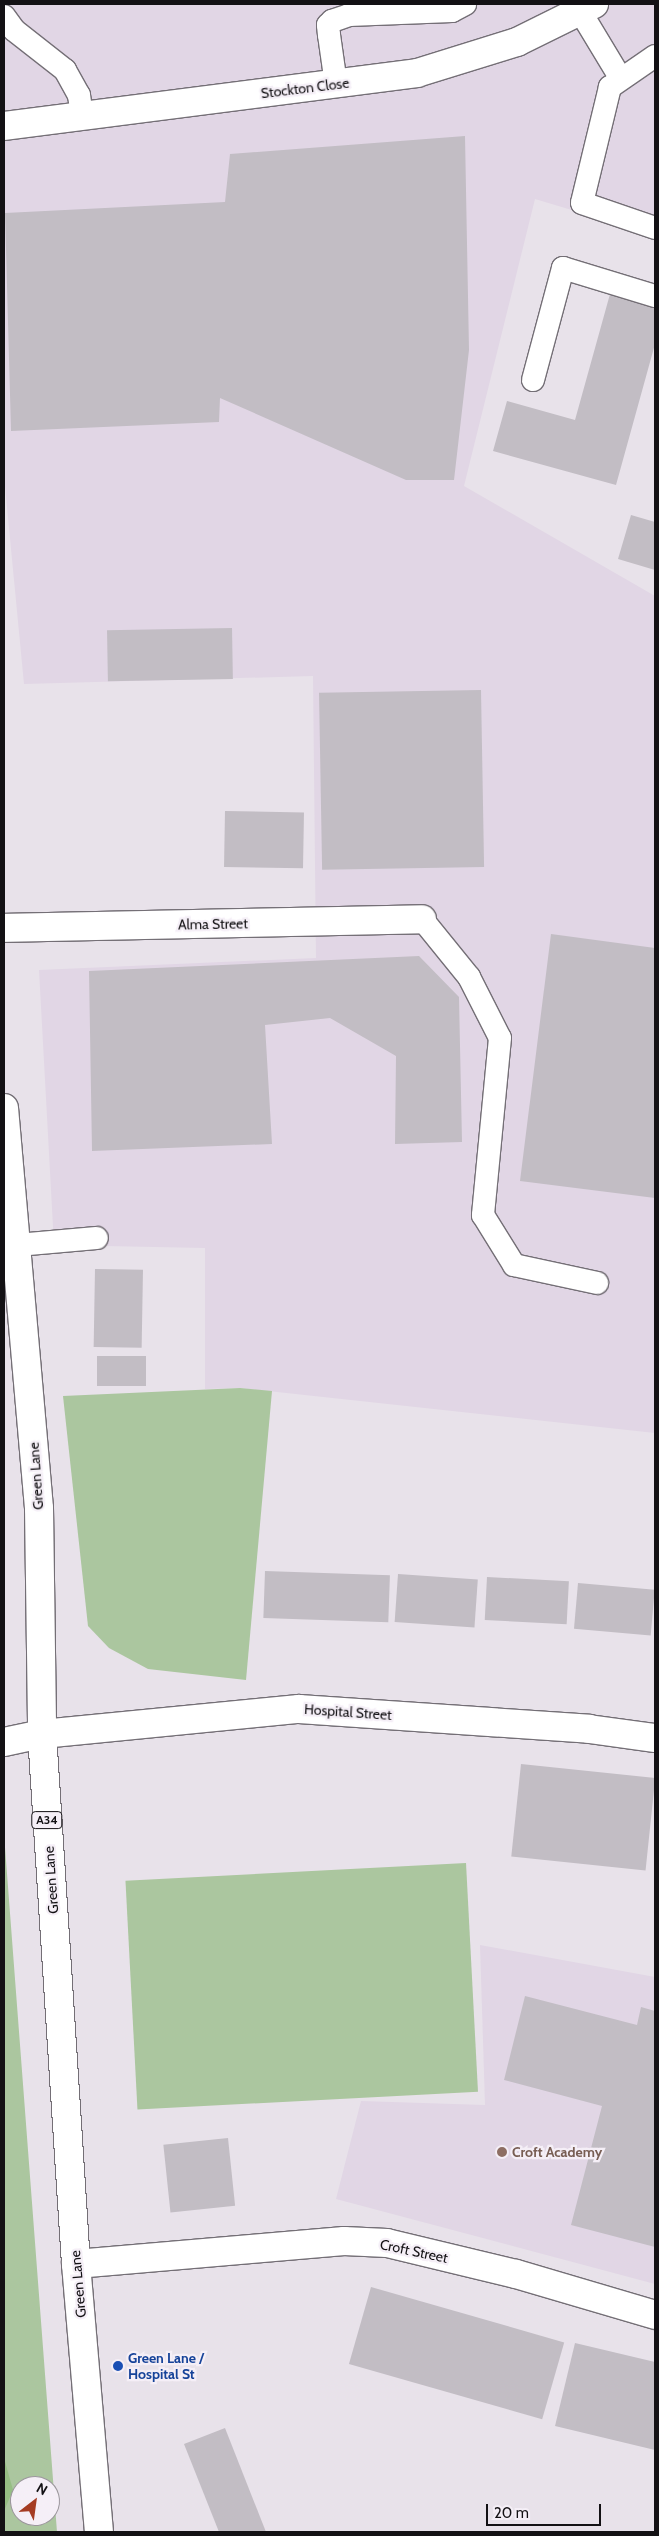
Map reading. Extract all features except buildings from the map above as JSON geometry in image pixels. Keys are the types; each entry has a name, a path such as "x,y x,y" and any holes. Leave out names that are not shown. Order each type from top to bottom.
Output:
{"main road":[{"name":"Stockton Close","path":"4,126 417,73 517,42 587,7"},
{"name":"Alma Street","path":"4,928 422,920"},
{"name":"Green Lane","path":"4,1108 39,1508 42,1734 76,2264 99,2532"},
{"name":"Hospital Street","path":"4,1742 42,1734 299,1709 589,1729 655,1738"},
{"name":"Croft Street","path":"76,2264 344,2241 387,2243 516,2274 655,2315"}],"lane":[{"path":"336,84 329,35 332,21 349,15 452,11 465,4"},
{"path":"587,7 622,79"},
{"path":"4,16 14,30 65,70 79,95 82,116"},
{"path":"655,56 610,87 582,203 655,228"},
{"path":"533,380 563,268 655,296"},
{"path":"422,920 469,977 500,1038 483,1214 514,1265 597,1283"},
{"path":"17,1245 97,1238"}],"shaded area":[{"path":"4,4 655,4 655,235 535,199 464,486 655,596 655,1433 240,1388 205,1389 205,1248 54,1245 39,970 316,958 313,676 24,684 4,476"},
{"name":"Croft Academy","path":"480,1945 655,1977 655,2284 336,2199 361,2101 485,2105"}],"green space":[{"path":"240,1388 272,1391 246,1680 148,1669 109,1648 88,1626 63,1396"},
{"path":"4,1834 53,2476 10,2476 10,2526 57,2526 57,2532 4,2532"},
{"path":"466,1863 478,2092 137,2110 125,1881"},
{"path":"4,2458 10,2479 10,2497 4,2511"}],"place":[{"name":"Croft Academy","path":"502,2152"},
{"name":"Green Lane / Hospital St","path":"118,2366"}]}
